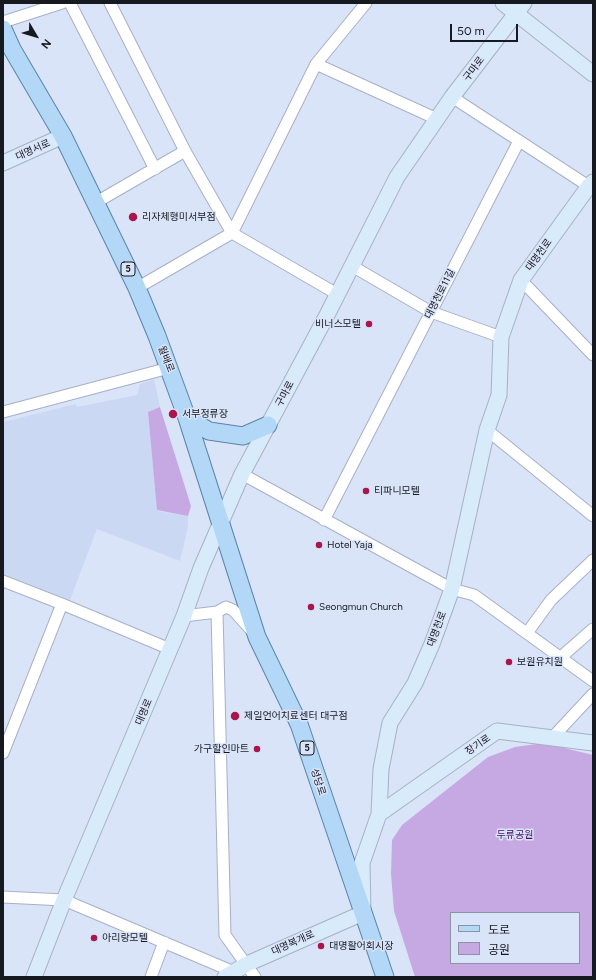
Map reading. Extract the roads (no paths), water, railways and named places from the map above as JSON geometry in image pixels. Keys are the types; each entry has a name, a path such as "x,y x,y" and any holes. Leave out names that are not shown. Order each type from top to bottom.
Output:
{"main road":[{"path":"503,3 520,8 593,74"},
{"name":"구마로","path":"221,523 242,474 352,266 397,177 452,97 520,8"},
{"name":"월배로","path":"3,29 12,49 63,136 137,288 170,368 221,523"},
{"name":"대명서로","path":"3,163 63,136"},
{"name":"대명천로","path":"363,913 362,863 379,814 381,769 390,723 415,683 452,589 487,430 499,395 502,337 521,280 592,186"},
{"path":"187,418 209,431 243,436 268,425"},
{"name":"대명로","path":"34,977 64,900 184,616 221,523"},
{"name":"성당로","path":"221,523 257,637 299,724 385,977"},
{"name":"장기로","path":"379,814 497,731 593,743"},
{"name":"대명복개로","path":"236,971 363,913"}],"street":[{"path":"3,22 62,3"},
{"path":"70,3 154,168"},
{"path":"110,3 185,151 232,233 337,294"},
{"path":"137,288 232,233 316,64 366,3"},
{"path":"316,64 437,119"},
{"path":"452,97 519,142 592,186"},
{"name":"대명천로11길","path":"324,520 519,142"},
{"path":"95,203 185,151"},
{"path":"352,266 431,312 502,337"},
{"path":"521,280 593,355"},
{"path":"3,412 170,368"},
{"path":"487,430 593,516"},
{"path":"242,474 452,589 474,595 562,657 593,681"},
{"path":"527,633 551,600 593,560"},
{"path":"3,582 62,604 170,649"},
{"path":"3,753 62,604"},
{"path":"184,616 217,612 226,607 233,610 257,637"},
{"path":"217,612 225,935 236,971"},
{"path":"562,657 593,629"},
{"path":"552,738 593,694"},
{"path":"3,897 64,900 164,942 236,971 255,977"},
{"path":"151,977 164,942"}],"place":[{"name":"리자체형미서부점","path":"133,217"},
{"name":"비너스모텔","path":"369,324"},
{"name":"서부정류장","path":"173,414"},
{"name":"티파니모텔","path":"366,491"},
{"name":"Hotel Yaja","path":"319,545"},
{"name":"Seongmun Church","path":"311,607"},
{"name":"보원유치원","path":"509,662"},
{"name":"제일언어치료센터 대구점","path":"235,716"},
{"name":"가구할인마트","path":"257,749"},
{"name":"아리랑모텔","path":"94,938"},
{"name":"대명활어회시장","path":"321,946"}],"park label":[{"name":"두류공원","path":"515,835"}]}
